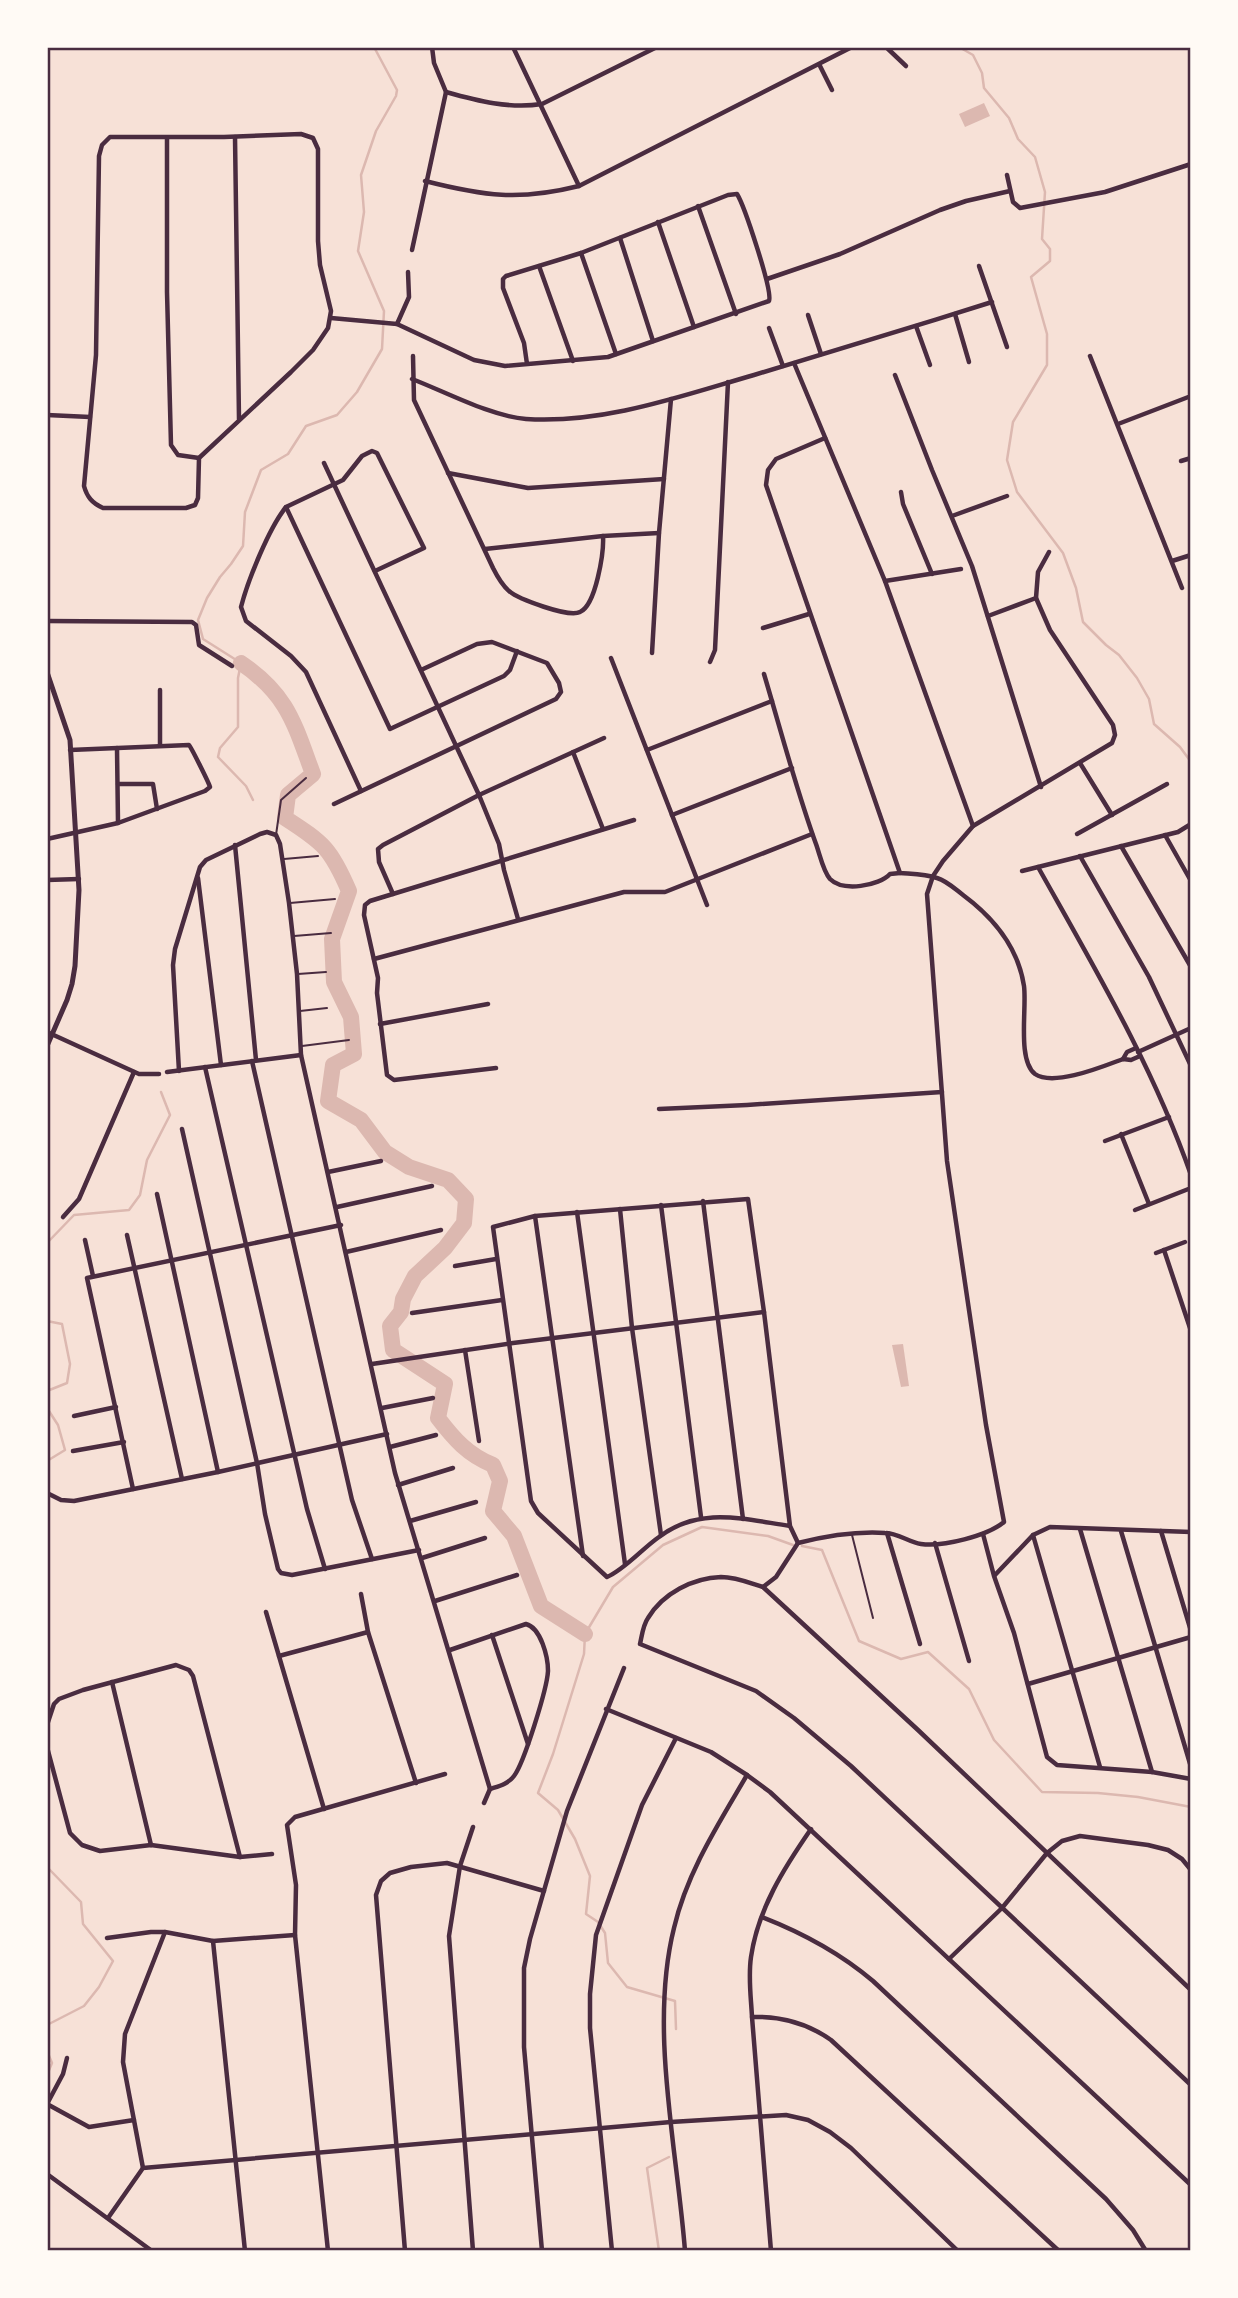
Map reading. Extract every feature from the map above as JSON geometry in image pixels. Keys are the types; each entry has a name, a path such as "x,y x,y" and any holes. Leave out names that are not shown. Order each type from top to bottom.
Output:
{"main road":[{"path":"47,672 69,733 79,879 75,966 67,1000 50,1033 47,1046"}],"street":[{"path":"412,250 446,92 433,63 432,47"},
{"path":"513,47 579,186"},
{"path":"446,92 483,102 526,106 542,104 657,47"},
{"path":"425,181 472,193 500,195 533,195 579,186 820,66 852,47"},
{"path":"886,47 906,66"},
{"path":"820,66 832,90"},
{"path":"301,134 308,135 316,144 318,253 331,318 323,338 313,350 199,458 198,498 195,505 186,508 103,508 90,499 83,486 97,329 99,156 102,145 110,137 235,137 301,134"},
{"path":"235,137 239,421"},
{"path":"167,138 171,445 177,455 199,458"},
{"path":"1007,175 1013,202 1018,207 1105,192 1191,164"},
{"path":"767,279 840,254 940,210 1010,191"},
{"path":"331,318 377,320 397,324 486,364 505,366 573,362 616,354 736,314 771,298 767,279 737,194 698,206 581,253 503,279 503,288 524,343 527,364"},
{"path":"698,206 736,314"},
{"path":"658,222 694,328"},
{"path":"620,238 653,341"},
{"path":"581,253 616,354"},
{"path":"979,266 1007,347"},
{"path":"540,267 573,362"},
{"path":"397,324 409,297 408,272"},
{"path":"412,379 501,414 528,419 570,418 624,411 794,363 992,302"},
{"path":"955,314 969,362"},
{"path":"808,315 821,354"},
{"path":"916,326 930,365"},
{"path":"769,328 783,366"},
{"path":"413,356 414,400 493,568 507,589 528,602 575,614 581,612 588,604 603,559 603,536"},
{"path":"1090,356 1182,588"},
{"path":"794,363 885,582 973,826"},
{"path":"895,375 972,566 1041,786"},
{"path":"710,662 715,650 728,382"},
{"path":"1118,424 1191,396"},
{"path":"652,653 671,399"},
{"path":"47,415 90,416"},
{"path":"825,438 776,459 766,477 767,494 897,874"},
{"path":"361,791 306,672 291,656 246,621 241,607 273,527 286,507 333,485 349,473 362,456 375,451 424,548 375,571"},
{"path":"1181,461 1191,458"},
{"path":"324,463 479,795 499,844 518,919"},
{"path":"448,473 528,488 664,479"},
{"path":"901,492 903,504 932,574"},
{"path":"953,516 1007,496"},
{"path":"286,507 390,729 504,676 510,670 517,651"},
{"path":"485,549 603,536 659,533"},
{"path":"764,1587 776,1577 798,1543 819,1537 887,1533 921,1544 935,1544 983,1534 1004,1522 986,1425 947,1161 927,902 933,876 955,845 973,826 1112,743 1115,735 1108,714 1050,630 1036,598 1038,572 1049,552"},
{"path":"1172,561 1191,555"},
{"path":"885,582 961,569"},
{"path":"988,616 1036,598"},
{"path":"762,628 809,614"},
{"path":"47,621 192,622 196,625 199,645 232,666"},
{"path":"334,804 556,699 561,688 547,663 492,642 482,643 421,670"},
{"path":"611,658 707,905"},
{"path":"764,674 827,875 837,884 860,885 887,877 888,874 933,876 986,914 1012,948 1024,986 1024,1054 1035,1074 1045,1078 1062,1078 1123,1059 1131,1060 1138,1052 1191,1028"},
{"path":"160,690 160,745"},
{"path":"647,750 772,701"},
{"path":"393,894 379,862 378,849 390,840 479,795 604,738"},
{"path":"47,839 118,823 210,787 191,746 70,750"},
{"path":"117,748 118,823"},
{"path":"573,752 603,829"},
{"path":"1080,763 1112,815"},
{"path":"672,815 792,768"},
{"path":"118,784 153,784 157,809"},
{"path":"1077,834 1167,784"},
{"path":"496,1068 394,1080 387,1075 377,993 378,978 364,915 365,905 370,901 502,859 634,820"},
{"path":"1022,871 1182,831 1191,824"},
{"path":"179,1071 173,965 198,874 206,860 235,845 267,832 276,835 293,936 302,1055 398,1485 490,1789 484,1803"},
{"path":"374,960 624,891 665,892 812,834"},
{"path":"1165,835 1191,881"},
{"path":"235,845 254,1061 352,1500 372,1559"},
{"path":"1121,846 1191,967"},
{"path":"1080,856 1149,976 1191,1066"},
{"path":"1038,867 1108,991 1169,1117 1191,1175"},
{"path":"198,874 221,1065"},
{"path":"47,880 79,879"},
{"path":"380,1024 488,1004"},
{"path":"50,1033 134,1072 159,1074"},
{"path":"1123,1059 1127,1052 1138,1052"},
{"path":"167,1073 302,1055"},
{"path":"205,1067 307,1509 325,1569"},
{"path":"63,1217 79,1199 134,1072"},
{"path":"659,1109 942,1092"},
{"path":"1105,1140 1169,1117"},
{"path":"182,1129 278,1569 281,1573 292,1575 419,1550"},
{"path":"1121,1134 1149,1204"},
{"path":"328,1172 381,1161"},
{"path":"337,1207 432,1186"},
{"path":"1135,1210 1191,1188"},
{"path":"156,1194 218,1472"},
{"path":"790,1526 743,1519 701,1517 682,1522 661,1535 612,1575 605,1576 538,1513 531,1501 493,1227 535,1216 748,1199 790,1526 798,1543"},
{"path":"703,1201 743,1519"},
{"path":"661,1205 701,1517"},
{"path":"620,1209 632,1328 661,1535"},
{"path":"577,1212 625,1564"},
{"path":"535,1216 583,1557"},
{"path":"90,1277 341,1225"},
{"path":"346,1252 441,1230"},
{"path":"127,1235 182,1479"},
{"path":"85,1240 133,1489"},
{"path":"1156,1253 1185,1242"},
{"path":"1164,1250 1188,1314 1191,1331"},
{"path":"455,1266 496,1259"},
{"path":"412,1313 502,1300"},
{"path":"372,1364 764,1312"},
{"path":"465,1350 479,1441"},
{"path":"382,1408 433,1398"},
{"path":"74,1416 116,1407"},
{"path":"47,1493 61,1500 74,1501 387,1434"},
{"path":"390,1447 436,1435"},
{"path":"73,1451 124,1442"},
{"path":"398,1485 453,1468"},
{"path":"410,1521 477,1502"},
{"path":"994,1576 1033,1535 1050,1527 1191,1532"},
{"path":"1080,1529 1152,1772"},
{"path":"1121,1531 1191,1767"},
{"path":"1161,1531 1191,1631"},
{"path":"887,1533 920,1644"},
{"path":"983,1534 1014,1633 1047,1757 1057,1765 1152,1772 1191,1779"},
{"path":"1033,1535 1100,1767"},
{"path":"422,1558 485,1538"},
{"path":"935,1544 970,1661"},
{"path":"435,1601 517,1575"},
{"path":"1191,1990 764,1587 721,1577 702,1580 682,1587 660,1602 646,1620 640,1644 756,1691 794,1718 851,1766 1191,2085"},
{"path":"361,1594 368,1632 416,1783"},
{"path":"266,1612 324,1809"},
{"path":"450,1650 526,1624 535,1629 541,1641 547,1662 547,1676 528,1744 514,1777 490,1789"},
{"path":"279,1656 368,1632"},
{"path":"492,1635 528,1744"},
{"path":"1028,1684 1191,1637"},
{"path":"47,1725 54,1704 59,1699 176,1665 189,1670 193,1676 240,1857"},
{"path":"542,2251 524,2047 524,1968 567,1811 624,1668"},
{"path":"112,1682 151,1845"},
{"path":"606,1709 711,1752 747,1774 811,1829 1191,2185"},
{"path":"612,2251 590,2028 590,1994 596,1935 642,1805 676,1738"},
{"path":"47,1747 70,1833 82,1845 100,1851 151,1845 240,1857 272,1854"},
{"path":"328,2251 295,1935 296,1885 288,1822 295,1816 445,1774"},
{"path":"685,2251 666,2069 667,1959 674,1925 695,1869 707,1842 747,1774"},
{"path":"473,1827 460,1867 449,1936 473,2251"},
{"path":"771,2251 758,2116 751,1956 772,1891 811,1829"},
{"path":"949,1959 1002,1908 1047,1853 1062,1841 1080,1836 1148,1845 1168,1850 1191,1870"},
{"path":"405,2251 376,1895 381,1881 390,1873 447,1863 544,1891"},
{"path":"762,1917 814,1939 839,1954 873,1981 1106,2200 1133,2230 1146,2251"},
{"path":"107,1938 165,1932 213,1941 295,1935"},
{"path":"108,2218 143,2168 123,2062 123,2046 125,2034 165,1932"},
{"path":"213,1941 246,2251"},
{"path":"752,2017 792,2021 817,2030 831,2039 1059,2251"},
{"path":"67,2057 63,2074 47,2104 89,2127 134,2120"},
{"path":"143,2168 671,2122 786,2115 808,2120 831,2132 958,2251"},
{"path":"47,2174 152,2251"}],"lane":[{"path":"276,835 281,800 306,778"},
{"path":"282,859 318,856"},
{"path":"289,903 335,899"},
{"path":"293,936 331,933"},
{"path":"297,974 326,972"},
{"path":"299,1012 327,1008"},
{"path":"301,1046 349,1040"},
{"path":"851,1534 873,1618"}],"shaded area":[{"path":"984,103 990,116 965,127 959,114"},
{"path":"903,1344 909,1386 901,1387 892,1345"}],"waterway":[{"path":"253,800 246,786 218,757 220,748 238,727 238,678 241,663 203,639 198,620 207,598 243,546 245,512 261,470 288,454 306,426 337,415 357,392 382,349 384,311 358,251 364,212 361,175 376,131 397,90 374,47"},
{"path":"959,47 973,55 982,73 984,88 1009,118 1018,139 1035,157 1045,192 1042,239 1050,249 1050,261 1031,277 1047,334 1047,365 1013,422 1007,460 1017,492 1063,553 1076,588 1083,622 1119,655 1137,678 1149,699 1154,724 1180,747 1191,762"},
{"path":"241,663 269,687 288,711 313,774 288,795 285,818 325,848 337,865 349,891 332,939 334,982 351,1017 354,1054 333,1065 328,1101 361,1120 385,1152 409,1167 448,1180 466,1199 464,1223 445,1248 415,1276 403,1299 401,1312 390,1326 393,1350 445,1384 438,1418 462,1446 493,1465 500,1481 493,1511 514,1536 541,1606 585,1634"},
{"path":"47,1243 74,1215 129,1210 140,1195 147,1160 170,1115 161,1092"},
{"path":"47,1321 62,1324 70,1364 67,1383 47,1391"},
{"path":"47,1408 58,1425 65,1450 47,1461"},
{"path":"676,2029 675,2001 627,1987 608,1963 605,1933 598,1922 586,1914 590,1876 575,1839 558,1810 538,1793 584,1654 585,1634 613,1587 663,1545 702,1527 768,1536 793,1545"},
{"path":"802,1546 822,1550 859,1641 901,1659 928,1652 969,1689 994,1740 1042,1792 1138,1797 1191,1807"},
{"path":"47,1863 49,1869 81,1902 83,1924 113,1961 99,1987 84,2006 47,2025"},
{"path":"47,2051 52,2063 47,2075"},
{"path":"659,2251 647,2168 669,2157"}]}
